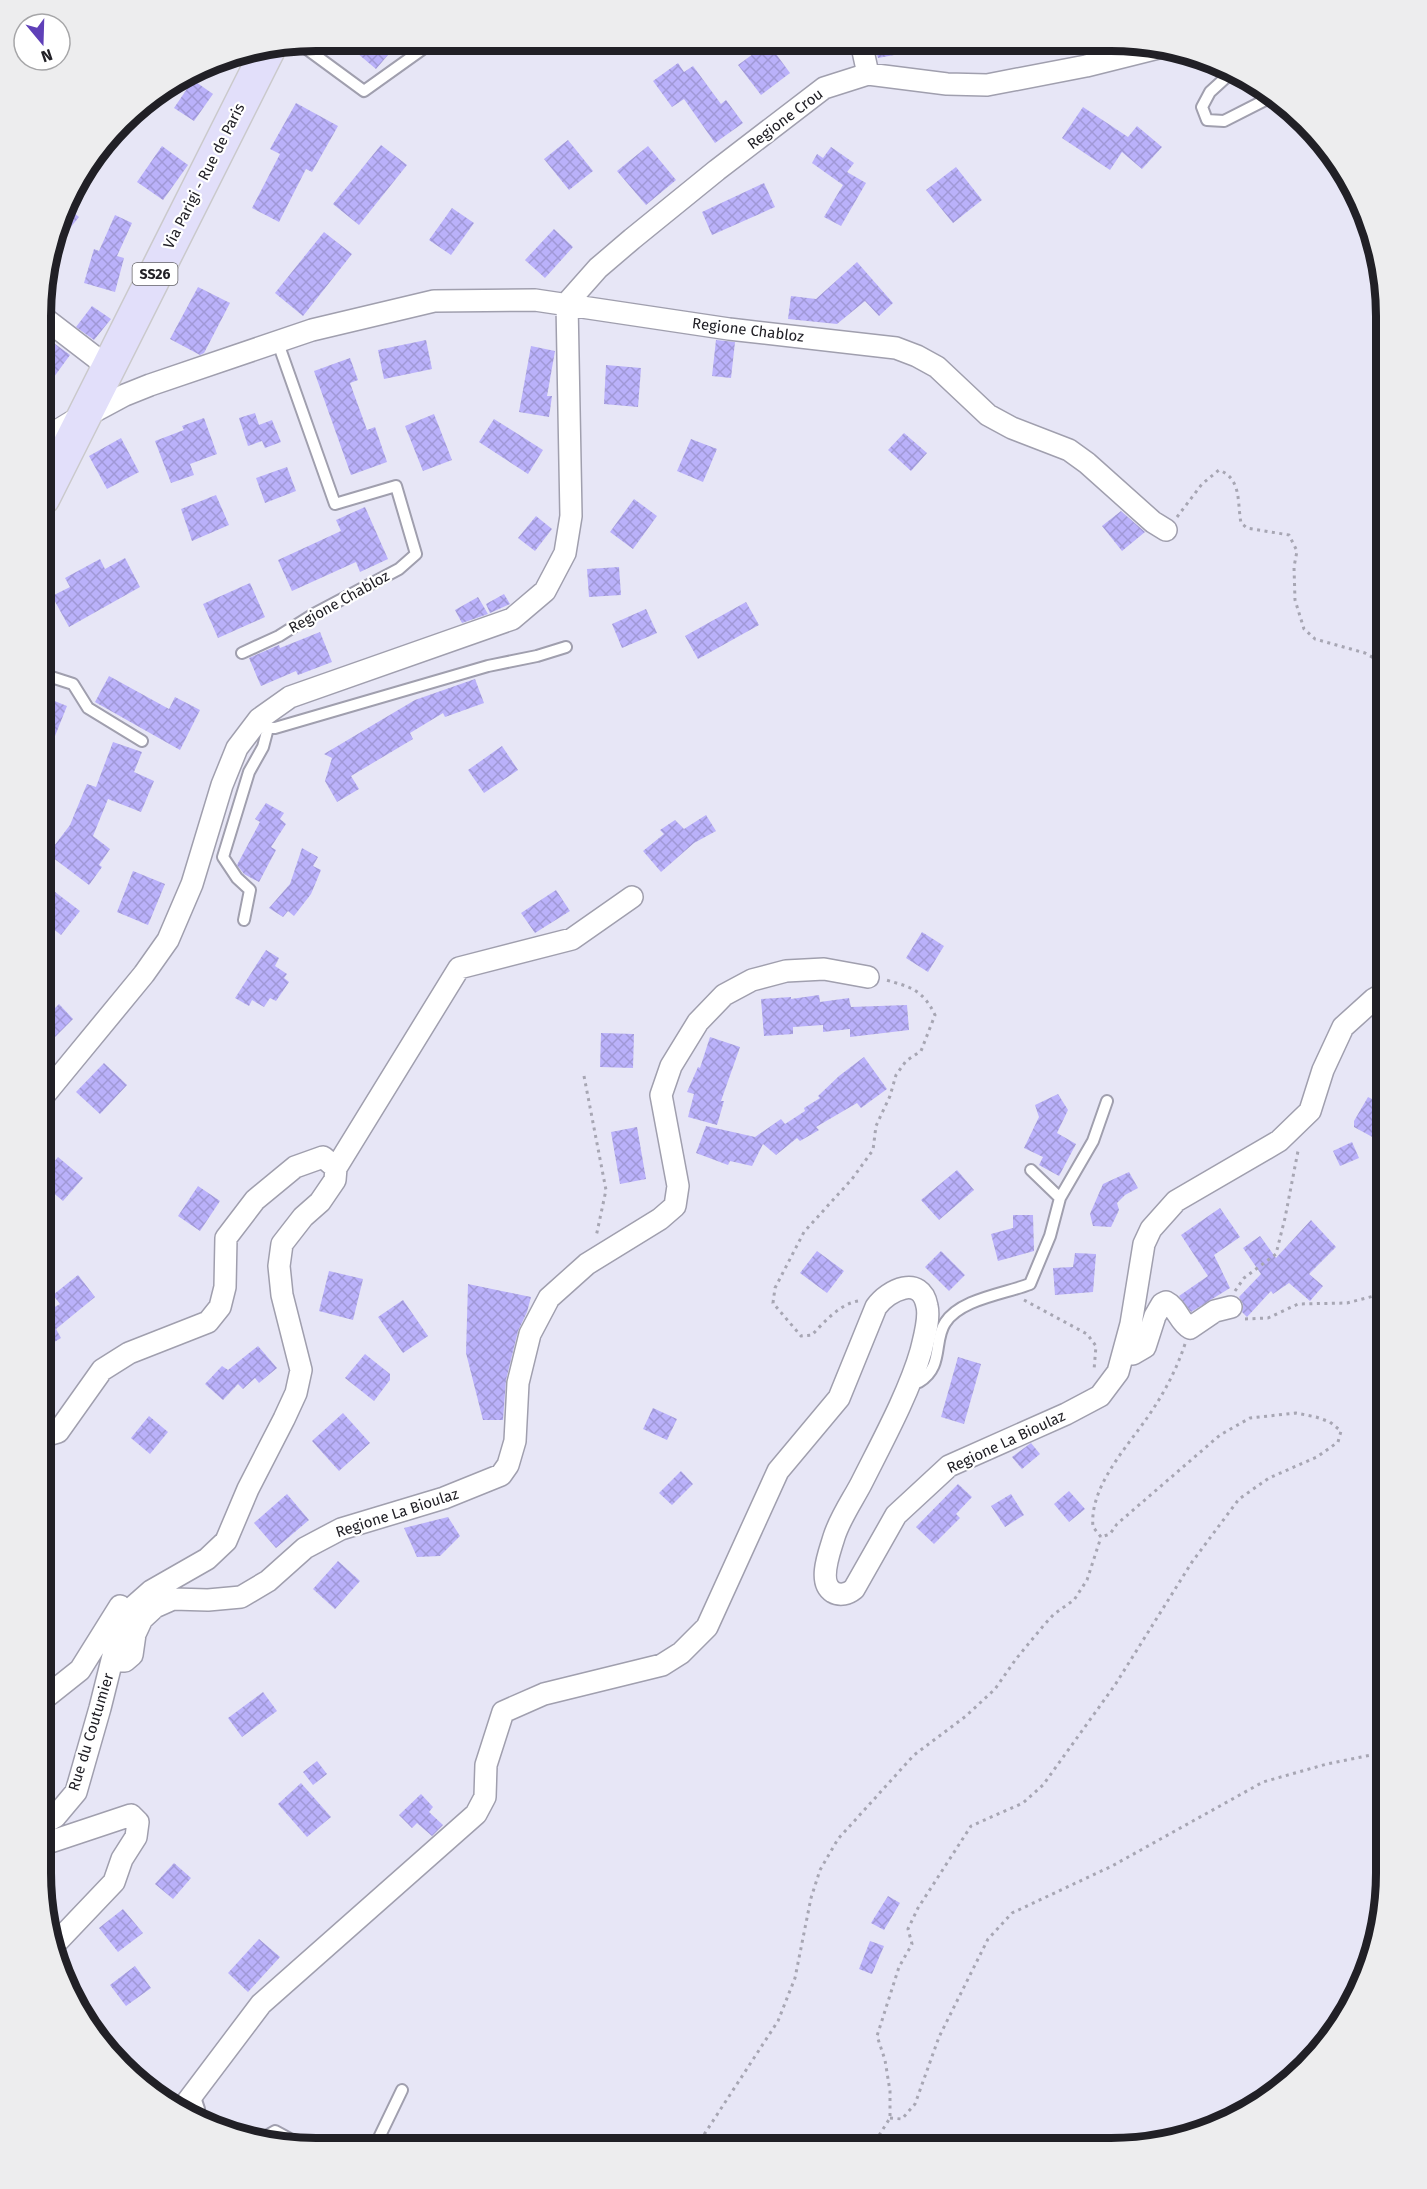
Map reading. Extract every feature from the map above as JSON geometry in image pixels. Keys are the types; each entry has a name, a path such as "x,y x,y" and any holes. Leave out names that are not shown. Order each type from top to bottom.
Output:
{"main road":[{"name":"Via Parigi - Rue de Paris","path":"51,481 265,56"}],"street":[{"path":"863,51 868,74"},
{"name":"Regione Crou","path":"567,303 598,268 717,170 824,88 868,74 947,84 987,85 1086,66 1139,53"},
{"name":"Regione Chabloz","path":"84,417 125,395 312,330 434,301 500,299 567,303 729,329 896,348 917,356 945,374 988,415 1012,428 1070,450 1153,522 1166,530"},
{"path":"51,1087 144,974 168,940 202,856 222,785 237,748 260,728 259,719 290,697 512,618 545,591 565,553 571,516 567,303"},
{"path":"51,323 108,367"},
{"path":"51,437 84,417"},
{"path":"112,1661 120,1629 134,1606 160,1586 207,1559 225,1541 296,1393 301,1370 282,1295 279,1266 282,1244 303,1217 320,1202 335,1180 336,1168 459,968 572,939 632,897"},
{"name":"Regione La Bioulaz","path":"112,1661 125,1661 132,1655 135,1634 142,1619 155,1607 173,1599 208,1600 241,1597 268,1581 305,1548 341,1529 444,1498 501,1475 508,1465 515,1441 518,1383 530,1334 549,1298 587,1264 660,1219 675,1206 678,1186 661,1095 671,1066 698,1022 724,995 752,980 786,971 824,969 868,976"},
{"path":"1231,1307 1215,1311 1190,1328 1183,1323 1170,1304 1162,1304 1155,1316 1145,1347 1133,1354 1123,1354 1131,1324 1144,1244 1151,1229 1176,1201 1280,1141 1295,1127 1310,1111 1323,1070 1343,1027 1376,998"},
{"path":"51,1434 58,1432 102,1370 129,1353 208,1322 220,1307 225,1287 226,1238 255,1200 295,1167 323,1156 336,1168"},
{"name":"Regione La Bioulaz","path":"187,2102 261,2004 477,1814 485,1797 486,1765 503,1712 544,1694 662,1665 681,1653 707,1627 778,1471 838,1398 876,1307 882,1298 898,1288 905,1287 920,1292 928,1312 921,1350 910,1378 879,1449 835,1534 825,1576 827,1586 835,1593 845,1594 854,1589 896,1515 949,1466 1066,1414 1100,1396 1118,1372 1123,1354"},
{"path":"51,1693 80,1670 117,1610 132,1591 148,1583 160,1586"},
{"name":"Rue du Coutumier","path":"51,1819 76,1792 112,1661"},
{"path":"51,1841 131,1815 138,1822 136,1837 122,1859 114,1882 59,1939"}],"lane":[{"path":"310,51 364,91 420,51"},
{"path":"1226,77 1210,92 1202,106 1207,120 1224,121 1264,100"},
{"name":"Regione Chabloz","path":"242,653 279,636 314,614 399,569 416,554 396,486 335,504 278,343"},
{"path":"244,920 250,890 237,878 223,857 249,772 263,747 260,728 275,728 488,666 537,656 566,646"},
{"path":"51,677 73,684 88,708 141,741"},
{"path":"910,1378 919,1382 925,1378 935,1363 944,1324 957,1310 1030,1284 1050,1236 1060,1198 1093,1141 1107,1101"},
{"path":"1031,1170 1060,1198"},
{"path":"379,2138 402,2090"},
{"path":"187,2102 198,2111"},
{"path":"269,2134 275,2131 285,2136"}],"path":[{"path":"1166,530 1202,484 1219,470 1227,473 1236,485 1241,523 1247,528 1289,536 1294,543 1297,551 1294,567 1295,600 1304,628 1315,639 1365,653 1376,659"},
{"path":"868,976 908,987 921,994 928,1000 935,1015 921,1051 906,1061 896,1076 890,1096 876,1126 873,1150 852,1179 804,1232 775,1288 773,1303 801,1336 812,1335 850,1302 864,1299 876,1307"},
{"path":"584,1076 606,1190 600,1223 587,1264"},
{"path":"1295,1127 1298,1151 1276,1254 1244,1278 1229,1302 1231,1307 1244,1319 1256,1320 1268,1318 1298,1304 1347,1304 1376,1296"},
{"path":"1010,1292 1052,1317 1087,1334 1096,1346 1094,1370"},
{"path":"1101,1537 1093,1527 1094,1508 1110,1471 1128,1441 1146,1419 1178,1366 1190,1328"},
{"path":"877,2138 890,2118 890,2091 885,2060 877,2036 899,1967 912,1944 908,1929 918,1908 971,1826 1023,1803 1043,1785 1115,1685 1192,1562 1239,1499 1269,1478 1317,1457 1338,1442 1341,1431 1330,1422 1296,1413 1250,1418 1220,1435 1117,1524 1110,1534 1101,1537"},
{"path":"702,2138 778,2021 795,1978 820,1870 838,1839 914,1755 966,1716 995,1689 1044,1624 1074,1600 1087,1580 1101,1537"},
{"path":"890,2118 902,2119 915,2104 939,2037 964,1985 988,1939 1012,1913 1112,1866 1263,1782 1327,1764 1376,1754"}],"building":[{"path":"355,51 391,51 376,69"},
{"path":"757,51 774,51 790,73 761,95 738,65"},
{"path":"876,51 893,51 894,55 878,58"},
{"path":"678,63 684,72 693,66 721,104 726,100 743,123 715,143 684,99 672,107 653,81"},
{"path":"194,81 213,94 194,121 174,108"},
{"path":"296,103 338,126 312,172 306,169 279,222 252,208 280,154 270,149"},
{"path":"1083,107 1128,137 1137,126 1162,147 1142,169 1122,152 1110,170 1062,138"},
{"path":"568,140 593,171 569,190 544,159"},
{"path":"381,145 407,165 359,225 333,204"},
{"path":"162,146 188,165 163,200 137,182"},
{"path":"648,146 676,180 646,205 617,171"},
{"path":"831,147 854,163 847,172 866,183 841,226 824,217 843,185 812,163 817,154 823,158"},
{"path":"956,167 982,200 953,223 926,190"},
{"path":"764,183 775,207 712,235 702,212"},
{"path":"452,208 474,223 451,255 429,240"},
{"path":"72,212 79,217 63,236"},
{"path":"115,215 132,223 117,256 124,258 115,292 84,283 94,249 99,251"},
{"path":"554,229 573,247 545,278 525,260"},
{"path":"324,232 352,254 303,316 275,293"},
{"path":"857,262 893,303 879,316 865,301 837,324 788,319 791,296 816,299"},
{"path":"198,287 230,303 204,353 200,355 170,339"},
{"path":"92,306 111,319 94,340 76,327"},
{"path":"426,340 432,369 384,379 378,350"},
{"path":"716,340 735,342 731,378 712,376"},
{"path":"51,341 70,355 51,381"},
{"path":"531,346 555,351 547,396 552,396 549,417 519,412"},
{"path":"350,358 358,380 350,383 367,430 375,427 387,462 351,475 314,371"},
{"path":"606,365 641,368 638,407 604,404"},
{"path":"255,413 259,425 272,420 281,442 265,448 262,441 248,446 239,418"},
{"path":"434,414 452,460 423,471 405,426"},
{"path":"204,418 217,454 190,464 194,475 171,483 155,441 184,430 182,426"},
{"path":"494,419 543,450 528,474 479,442"},
{"path":"904,433 927,453 911,471 888,450"},
{"path":"121,438 139,472 107,489 89,456"},
{"path":"691,439 717,449 703,482 677,471"},
{"path":"287,467 296,491 265,503 256,478"},
{"path":"216,495 229,525 192,541 181,509"},
{"path":"634,499 657,516 633,549 610,532"},
{"path":"365,507 388,559 360,572 356,562 292,591 278,560 341,531 336,520"},
{"path":"1121,511 1145,532 1122,551 1102,526"},
{"path":"536,516 552,529 535,551 518,538"},
{"path":"125,558 140,587 69,627 52,596 70,587 65,578 100,559 105,569"},
{"path":"619,567 621,595 589,597 587,569"},
{"path":"250,583 265,617 218,638 203,604"},
{"path":"504,594 510,604 490,613 486,604"},
{"path":"478,597 488,614 462,623 455,610"},
{"path":"746,602 759,625 698,659 685,636"},
{"path":"646,609 657,633 622,648 612,624"},
{"path":"320,632 332,662 298,675 296,671 261,686 249,658 279,645 280,648"},
{"path":"109,676 169,709 175,697 200,710 180,750 95,702"},
{"path":"475,679 484,703 445,717 443,713 410,733 413,739 351,776 359,789 337,802 325,781 332,758 324,754 415,700"},
{"path":"51,700 67,706 51,746"},
{"path":"113,742 142,752 134,772 154,781 141,812 108,799 93,836 110,849 99,865 102,867 89,885 51,856 51,850 70,825 87,784 96,787"},
{"path":"502,746 518,770 484,793 468,770"},
{"path":"266,803 284,813 280,819 286,824 271,847 276,850 259,882 244,874 237,865 260,822 255,819"},
{"path":"706,815 716,831 694,843 661,872 643,851 664,834 660,830 675,820 684,829"},
{"path":"302,848 318,857 313,866 321,870 311,894 294,916 288,911 283,917 269,908 290,884"},
{"path":"133,871 165,884 148,925 117,912"},
{"path":"51,889 80,911 61,935 51,927"},
{"path":"556,890 570,911 535,933 521,913"},
{"path":"922,932 944,946 928,972 906,958"},
{"path":"266,950 279,958 275,966 287,974 284,978 289,982 276,1001 270,998 264,1007 252,1000 249,1006 235,998"},
{"path":"819,995 820,1002 849,998 851,1007 907,1005 909,1030 850,1037 850,1029 823,1032 823,1025 793,1027 793,1034 764,1036 761,999 791,997 791,999"},
{"path":"59,1004 73,1019 54,1038 51,1035 51,1012"},
{"path":"601,1033 634,1034 633,1068 600,1067"},
{"path":"710,1037 740,1047 721,1101 724,1101 717,1125 688,1117 694,1094 687,1092 698,1067 700,1068"},
{"path":"864,1057 887,1089 861,1108 857,1103 816,1127 819,1130 800,1141 797,1138 776,1155 763,1144 752,1166 730,1161 728,1165 696,1153 706,1126 755,1137 781,1119 785,1124 805,1111 804,1108 820,1098 818,1096 839,1076"},
{"path":"104,1063 127,1085 100,1114 76,1092"},
{"path":"1058,1094 1068,1110 1057,1133 1076,1144 1059,1176 1039,1165 1043,1157 1024,1148 1039,1117 1035,1105"},
{"path":"1368,1097 1376,1101 1376,1139 1354,1127 1354,1121"},
{"path":"637,1127 646,1179 620,1184 611,1132"},
{"path":"1352,1142 1359,1158 1340,1166 1333,1151"},
{"path":"58,1157 83,1178 63,1201 51,1191 51,1165"},
{"path":"957,1170 974,1190 939,1220 921,1200"},
{"path":"1129,1172 1138,1188 1125,1195 1117,1203 1119,1210 1111,1227 1093,1226 1090,1214 1103,1184"},
{"path":"198,1186 220,1201 200,1231 178,1216"},
{"path":"1220,1208 1240,1237 1214,1255 1230,1288 1191,1312 1179,1296 1208,1276 1181,1235"},
{"path":"1013,1215 1033,1215 1034,1251 998,1261 991,1234 1013,1228"},
{"path":"1311,1220 1336,1247 1309,1274 1323,1286 1310,1301 1289,1283 1273,1294 1271,1291 1247,1317 1242,1312 1243,1304 1239,1297 1261,1274 1243,1248 1260,1236 1276,1258"},
{"path":"817,1251 844,1271 827,1293 800,1273"},
{"path":"941,1251 965,1275 949,1291 925,1267"},
{"path":"1075,1253 1096,1254 1093,1292 1055,1295 1053,1268 1073,1267"},
{"path":"329,1271 363,1279 353,1320 319,1311"},
{"path":"78,1275 95,1297 56,1329 61,1338 51,1344 51,1309 60,1304 53,1295"},
{"path":"468,1284 531,1297 518,1331 506,1380 503,1420 483,1420 466,1353"},
{"path":"403,1300 428,1336 403,1353 378,1317"},
{"path":"258,1346 277,1368 259,1383 255,1378 243,1389 238,1384 223,1400 205,1384 222,1366 228,1370"},
{"path":"365,1354 390,1374 390,1380 374,1401 345,1378"},
{"path":"958,1357 981,1364 964,1424 941,1417"},
{"path":"653,1408 677,1419 667,1440 643,1429"},
{"path":"343,1413 370,1443 339,1471 312,1441"},
{"path":"149,1416 168,1432 150,1454 131,1438"},
{"path":"1031,1443 1040,1454 1022,1469 1012,1457"},
{"path":"681,1471 693,1484 672,1505 659,1493"},
{"path":"958,1484 972,1497 956,1514 960,1518 934,1544 916,1527"},
{"path":"1069,1491 1085,1509 1069,1522 1054,1504"},
{"path":"287,1494 309,1520 276,1548 254,1523"},
{"path":"1011,1494 1024,1515 1005,1527 991,1506"},
{"path":"448,1517 460,1536 440,1556 417,1557 404,1528"},
{"path":"338,1561 360,1581 335,1609 313,1589"},
{"path":"263,1692 277,1711 242,1737 228,1718"},
{"path":"317,1761 327,1774 313,1785 303,1772"},
{"path":"301,1783 331,1817 307,1837 278,1804"},
{"path":"421,1794 433,1807 429,1812 443,1825 432,1836 417,1823 412,1828 399,1815"},
{"path":"174,1863 191,1878 173,1899 155,1884"},
{"path":"888,1896 900,1903 884,1930 871,1923"},
{"path":"123,1909 143,1933 118,1952 99,1928"},
{"path":"259,1939 280,1957 248,1992 228,1973"},
{"path":"870,1941 884,1946 872,1974 859,1969"},
{"path":"135,1966 151,1988 126,2006 110,1985"}]}
